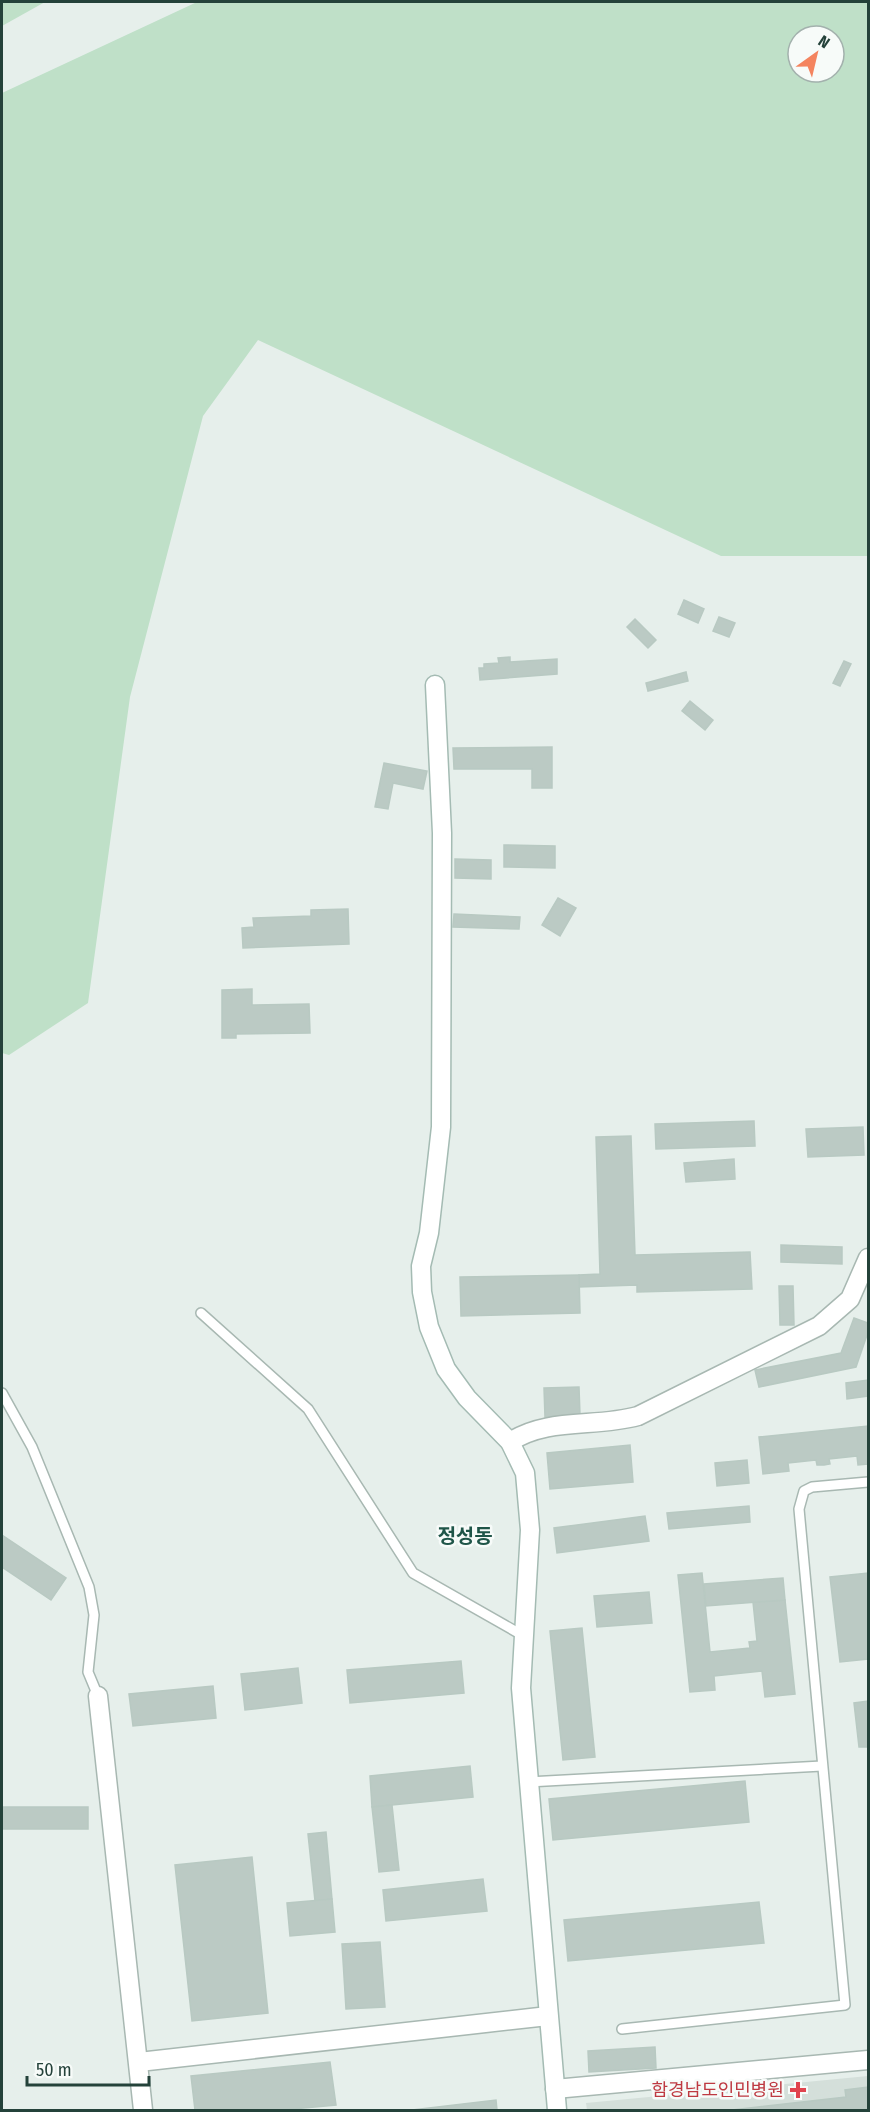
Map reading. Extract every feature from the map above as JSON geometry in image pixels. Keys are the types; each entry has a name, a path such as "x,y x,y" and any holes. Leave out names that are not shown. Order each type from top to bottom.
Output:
{"street":[{"path":"435,685 442,833 441,1127 429,1233 421,1266 421,1285 429,1327 446,1369 467,1398 510,1442 525,1473 530,1518 527,1602 522,1635 521,1688 557,2110"},
{"path":"510,1442 534,1429 611,1422 638,1416 819,1326 850,1299 868,1258"},
{"path":"98,1696 143,2110"},
{"path":"139,2062 548,2016"},
{"path":"555,2089 868,2060"}],"lane":[{"path":"201,1313 308,1408 413,1573 522,1635"},
{"path":"2,1394 32,1447 89,1587 94,1615 88,1671 98,1696"},
{"path":"622,2029 844,2005 799,1509 804,1491 812,1487 868,1482"},
{"path":"528,1782 822,1766"}],"shaded area":[{"name":"함경남도인민병원","path":"868,2076 868,2110 587,2110 586,2103"}],"green space":[{"path":"2,2 45,2 2,26"},
{"path":"197,2 868,2 868,556 721,556 258,340 203,416 130,697 88,1003 9,1055 2,1053 2,93"}],"building":[{"path":"684,600 704,609 698,623 678,614"},
{"path":"719,617 735,623 729,637 713,631"},
{"path":"635,619 656,640 648,648 627,627"},
{"path":"510,657 510,662 557,659 557,674 480,680 479,668 484,668 484,664 499,663 498,658"},
{"path":"844,661 851,664 840,686 833,683"},
{"path":"686,672 688,681 648,691 646,683"},
{"path":"690,701 713,720 705,730 682,711"},
{"path":"552,747 552,788 532,788 532,769 454,769 453,748"},
{"path":"384,763 427,771 423,789 393,783 388,809 375,807"},
{"path":"504,845 555,846 555,868 504,867"},
{"path":"455,859 491,860 491,879 455,878"},
{"path":"558,898 576,908 560,936 542,925"},
{"path":"348,909 349,944 243,948 242,928 254,927 253,918 311,916 311,910"},
{"path":"454,914 520,917 519,929 453,927"},
{"path":"252,989 252,1005 309,1004 310,1033 236,1034 236,1038 222,1038 222,990"},
{"path":"754,1121 755,1146 656,1149 655,1124"},
{"path":"863,1127 864,1155 808,1157 806,1129"},
{"path":"631,1136 635,1255 750,1252 752,1289 637,1292 637,1285 579,1287 579,1275 600,1274 596,1137"},
{"path":"734,1159 735,1179 686,1182 684,1163"},
{"path":"781,1245 842,1247 842,1264 781,1262"},
{"path":"579,1275 580,1313 461,1316 460,1277"},
{"path":"779,1286 793,1286 794,1325 780,1325"},
{"path":"854,1318 868,1323 868,1332 856,1367 759,1387 755,1370 841,1353"},
{"path":"868,1380 868,1396 847,1399 846,1383"},
{"path":"579,1387 580,1415 545,1417 544,1388"},
{"path":"868,1426 868,1464 858,1465 857,1456 829,1459 830,1464 824,1465 817,1465 816,1460 788,1463 789,1471 763,1474 759,1437"},
{"path":"630,1445 633,1482 550,1489 547,1453"},
{"path":"747,1460 749,1483 717,1486 715,1463"},
{"path":"749,1506 750,1522 669,1529 667,1513"},
{"path":"645,1516 649,1541 557,1553 554,1528"},
{"path":"2,1535 66,1578 51,1600 2,1567"},
{"path":"702,1573 710,1652 750,1648 749,1642 757,1641 753,1602 785,1600 795,1694 765,1697 762,1671 714,1676 715,1690 690,1692 678,1575"},
{"path":"868,1573 868,1659 840,1662 830,1577"},
{"path":"783,1578 785,1600 706,1606 704,1584"},
{"path":"649,1592 652,1623 597,1627 594,1596"},
{"path":"582,1628 595,1757 563,1760 550,1631"},
{"path":"461,1661 464,1693 350,1703 347,1670"},
{"path":"298,1668 302,1703 245,1710 241,1674"},
{"path":"213,1686 216,1718 133,1726 129,1694"},
{"path":"868,1701 868,1747 859,1747 854,1703"},
{"path":"470,1766 473,1797 372,1807 370,1776"},
{"path":"745,1781 749,1822 553,1840 549,1799"},
{"path":"392,1805 399,1870 379,1872 372,1807"},
{"path":"2,1807 88,1807 88,1829 2,1829"},
{"path":"326,1832 332,1899 315,1901 308,1834"},
{"path":"252,1857 268,2013 192,2021 175,1865"},
{"path":"483,1879 487,1911 386,1921 383,1890"},
{"path":"332,1899 335,1932 290,1936 287,1903"},
{"path":"759,1902 764,1943 568,1961 564,1920"},
{"path":"380,1942 385,2007 346,2009 342,1944"},
{"path":"655,2047 656,2068 589,2072 588,2051"},
{"path":"330,2062 336,2105 282,2110 195,2110 191,2076"},
{"path":"868,2087 868,2110 732,2110 846,2097 845,2090"},
{"path":"496,2100 497,2110 412,2110"}],"place":[{"name":"함경남도인민병원","path":"798,2090"}],"district":[{"name":"정성동","path":"465,1536"}]}
